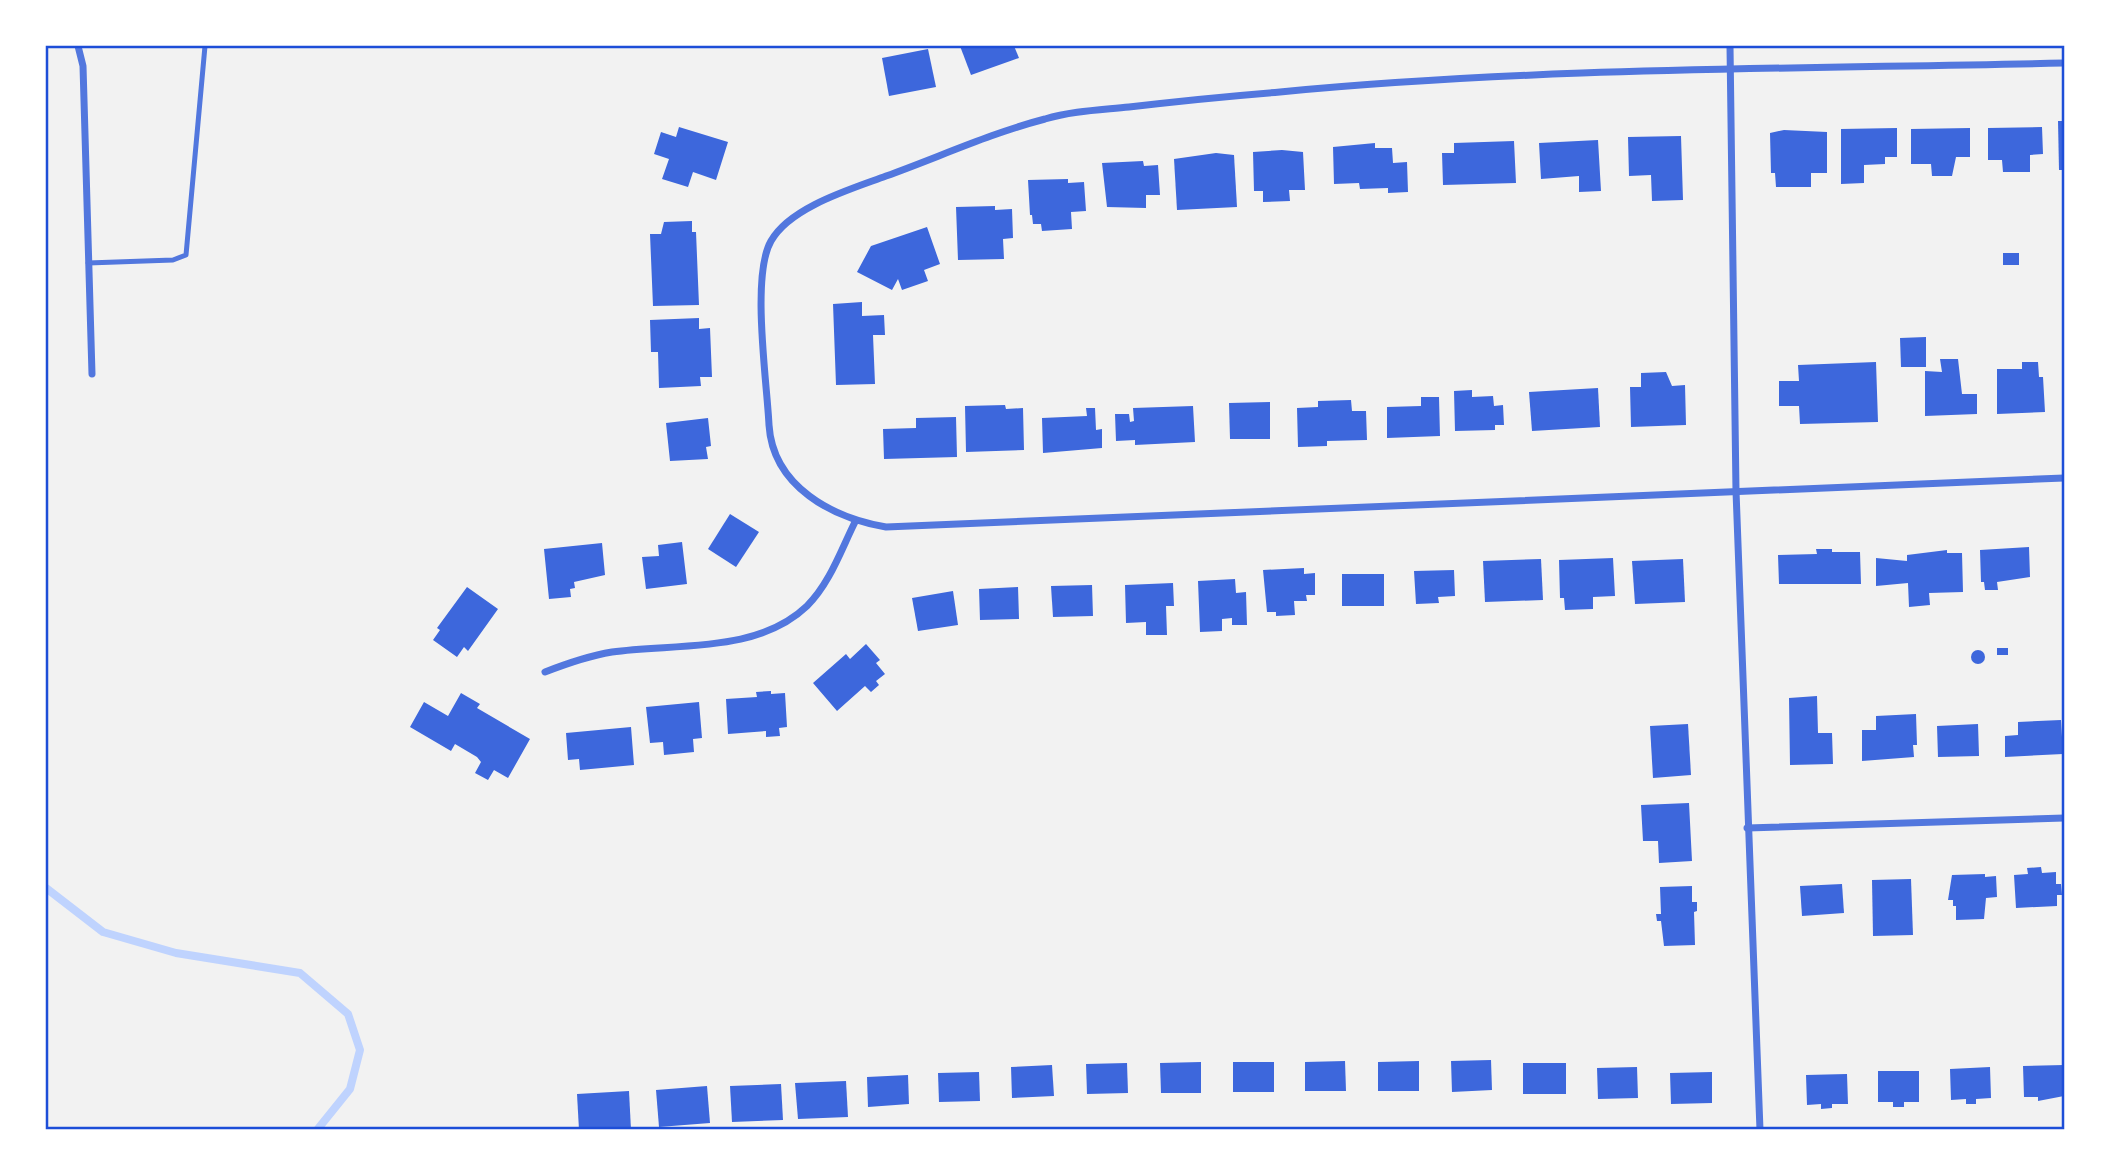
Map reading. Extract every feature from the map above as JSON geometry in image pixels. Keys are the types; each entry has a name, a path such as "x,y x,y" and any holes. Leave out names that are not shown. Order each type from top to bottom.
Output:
{"street":[{"path":"79,46 83,66 92,373"},
{"path":"1730,46 1736,491 1760,1129"},
{"path":"2064,63 1730,70 1363,84 1073,113 1006,132 838,194 785,223 771,239 764,258 762,294 770,436 792,479 820,504 855,522 886,527 2064,478"},
{"path":"545,672 578,659 613,652 724,642 785,624 807,606 822,587 855,522"},
{"path":"1747,828 2064,818"}],"lane":[{"path":"88,263 173,260 186,255 205,46"}],"building":[{"path":"960,46 1014,46 1019,58 971,75"},
{"path":"928,49 936,87 889,96 882,58"},
{"path":"2058,121 2064,121 2064,170 2059,170"},
{"path":"679,127 728,142 716,180 693,172 688,187 662,179 669,159 654,154 661,132 676,137"},
{"path":"2042,127 2043,154 2030,155 2030,172 2003,172 2002,160 1988,160 1988,128"},
{"path":"1897,128 1897,157 1885,157 1885,164 1864,165 1864,183 1841,184 1841,129"},
{"path":"1970,128 1970,157 1956,157 1952,176 1932,176 1931,164 1911,164 1911,129"},
{"path":"1784,130 1827,132 1827,173 1811,173 1811,187 1776,187 1775,173 1771,173 1770,133"},
{"path":"1681,136 1683,200 1652,201 1651,175 1629,176 1628,137"},
{"path":"1598,140 1601,191 1579,192 1579,176 1541,179 1539,143"},
{"path":"1514,141 1516,183 1443,185 1442,153 1454,153 1454,143"},
{"path":"1375,143 1375,148 1392,148 1393,163 1407,162 1408,192 1388,193 1388,188 1360,189 1359,183 1334,184 1333,147"},
{"path":"1253,152 1303,152 1305,190 1289,190 1290,201 1263,202 1263,191 1254,191"},
{"path":"1216,153 1234,155 1237,207 1177,210 1174,159"},
{"path":"1143,161 1144,166 1158,165 1160,195 1146,195 1146,208 1107,207 1102,163"},
{"path":"1068,179 1068,183 1084,182 1086,211 1071,212 1072,229 1042,231 1041,224 1033,224 1030,215 1028,180"},
{"path":"995,206 995,210 1012,209 1013,238 1003,239 1004,259 958,260 956,207"},
{"path":"692,221 692,232 696,232 699,305 653,306 650,234 661,234 664,222"},
{"path":"927,227 940,264 924,270 928,281 902,290 898,279 892,290 857,272 871,246"},
{"path":"2003,253 2019,253 2019,265 2003,265"},
{"path":"862,302 862,316 884,315 885,335 873,335 875,384 836,385 833,304"},
{"path":"699,318 699,329 710,328 712,377 700,377 701,386 659,388 658,352 651,352 650,320"},
{"path":"1926,337 1926,367 1901,367 1900,338"},
{"path":"1940,359 1958,359 1962,394 1977,394 1977,414 1925,416 1925,371 1942,372"},
{"path":"1876,362 1878,422 1800,424 1799,406 1779,406 1779,381 1799,381 1798,365"},
{"path":"2022,362 2038,362 2039,377 2043,377 2045,412 1997,414 1997,369 2022,369"},
{"path":"1666,372 1672,386 1685,385 1686,425 1631,427 1630,387 1641,387 1641,373"},
{"path":"1598,388 1600,427 1532,431 1529,392"},
{"path":"1472,390 1472,397 1493,396 1494,406 1503,405 1504,425 1495,425 1495,430 1455,431 1454,391"},
{"path":"1421,397 1439,397 1440,436 1387,438 1387,407 1421,406"},
{"path":"1351,400 1352,411 1366,411 1367,440 1327,441 1327,446 1298,447 1297,408 1318,407 1318,401"},
{"path":"1270,402 1270,439 1230,439 1229,403"},
{"path":"1005,405 1006,409 1023,408 1024,450 966,452 965,406"},
{"path":"1193,406 1195,442 1135,445 1135,440 1116,441 1115,414 1129,414 1130,422 1134,421 1133,408"},
{"path":"1086,408 1095,408 1096,430 1102,429 1102,448 1043,453 1042,418 1087,416"},
{"path":"956,417 957,457 884,459 883,429 916,428 916,418"},
{"path":"708,418 711,446 706,447 708,459 670,461 666,423"},
{"path":"730,514 759,532 736,567 708,549"},
{"path":"682,542 687,584 646,589 642,557 659,556 658,545"},
{"path":"602,543 605,575 574,582 575,588 570,589 571,597 549,599 544,549"},
{"path":"2029,547 2030,577 1997,582 1998,590 1985,590 1984,582 1981,582 1980,550"},
{"path":"1816,549 1860,552 1861,584 1779,584 1778,555 1817,554"},
{"path":"1947,550 1947,553 1962,553 1963,592 1929,593 1930,605 1909,607 1908,583 1876,586 1876,558 1907,561 1907,555"},
{"path":"1613,558 1615,596 1593,597 1593,609 1565,610 1564,598 1560,598 1559,560"},
{"path":"1541,559 1543,600 1485,602 1483,561"},
{"path":"1683,559 1685,602 1635,604 1632,561"},
{"path":"1304,568 1304,574 1315,573 1315,595 1306,595 1307,601 1294,601 1295,615 1276,616 1276,612 1267,612 1263,570"},
{"path":"1454,570 1455,596 1438,597 1439,603 1416,604 1414,571"},
{"path":"1342,574 1384,574 1384,606 1342,606"},
{"path":"1235,579 1236,593 1246,592 1247,625 1232,625 1232,618 1222,619 1222,631 1200,632 1198,581"},
{"path":"1173,583 1174,606 1166,606 1167,635 1146,635 1146,622 1126,623 1125,585"},
{"path":"1092,585 1093,616 1053,617 1051,586"},
{"path":"467,587 498,609 468,651 464,647 457,657 433,640 440,630 437,628"},
{"path":"1018,587 1019,619 980,620 979,589"},
{"path":"953,591 958,625 918,631 912,598"},
{"path":"866,644 880,660 876,663 885,674 876,681 879,685 871,692 865,686 837,711 813,683 846,654 850,659"},
{"path":"1997,648 2008,648 2008,655 1997,655"},
{"path":"1975,650 1981,650 1985,657 1981,664 1975,664 1971,660 1971,654"},
{"path":"771,691 771,694 785,693 787,727 779,728 780,736 766,737 766,731 728,734 726,699 757,697 756,692"},
{"path":"461,693 480,704 477,708 530,739 508,778 494,770 488,780 475,773 481,762 477,757 455,744 451,751 410,727 424,702 448,716"},
{"path":"1817,696 1818,733 1832,733 1833,764 1790,765 1789,698"},
{"path":"699,702 702,738 693,739 694,752 664,755 663,742 650,743 646,707"},
{"path":"1916,714 1917,745 1913,745 1914,757 1862,761 1862,730 1876,730 1876,716"},
{"path":"2061,720 2063,754 2005,757 2005,736 2018,735 2018,722"},
{"path":"1688,724 1691,775 1653,778 1650,726"},
{"path":"1978,724 1979,756 1938,757 1937,726"},
{"path":"631,727 634,765 580,770 579,759 568,760 566,733"},
{"path":"1689,803 1692,861 1659,863 1658,841 1643,841 1641,805"},
{"path":"2041,867 2042,873 2056,872 2056,884 2061,884 2062,895 2057,895 2057,906 2016,908 2014,875 2028,874 2027,868"},
{"path":"1985,874 1985,877 1996,876 1997,897 1986,898 1984,919 1956,920 1956,906 1953,906 1953,900 1948,900 1952,875"},
{"path":"1911,879 1913,935 1873,936 1872,880"},
{"path":"1842,884 1844,913 1802,916 1800,886"},
{"path":"1692,886 1692,902 1697,902 1697,911 1694,912 1695,945 1664,946 1661,921 1657,921 1656,914 1661,914 1660,887"},
{"path":"1491,1060 1492,1090 1452,1092 1451,1061"},
{"path":"1345,1061 1346,1091 1305,1091 1305,1062"},
{"path":"1419,1061 1419,1091 1378,1091 1378,1062"},
{"path":"1201,1062 1201,1093 1161,1093 1160,1063"},
{"path":"1233,1062 1274,1062 1274,1092 1233,1092"},
{"path":"1127,1063 1128,1093 1087,1094 1086,1064"},
{"path":"1523,1063 1566,1063 1566,1094 1523,1094"},
{"path":"1052,1065 1054,1096 1012,1098 1011,1067"},
{"path":"2064,1065 2064,1096 2038,1101 2038,1097 2024,1097 2023,1066"},
{"path":"1637,1067 1638,1098 1598,1099 1597,1068"},
{"path":"1990,1067 1991,1098 1976,1099 1976,1104 1966,1104 1966,1099 1951,1100 1950,1069"},
{"path":"1878,1071 1919,1071 1919,1102 1904,1102 1904,1107 1893,1107 1893,1102 1878,1102"},
{"path":"979,1072 980,1101 939,1102 938,1073"},
{"path":"1712,1072 1712,1103 1671,1104 1670,1073"},
{"path":"1847,1074 1848,1104 1832,1104 1832,1108 1821,1109 1821,1104 1807,1105 1806,1075"},
{"path":"908,1075 909,1104 868,1107 867,1077"},
{"path":"846,1081 848,1117 798,1119 795,1083"},
{"path":"781,1084 783,1120 732,1122 730,1086"},
{"path":"707,1086 710,1123 659,1127 656,1090"},
{"path":"629,1091 631,1130 579,1130 577,1094"}],"waterway":[{"path":"46,888 103,932 176,953 300,973 348,1014 360,1050 350,1089 317,1130"}]}
